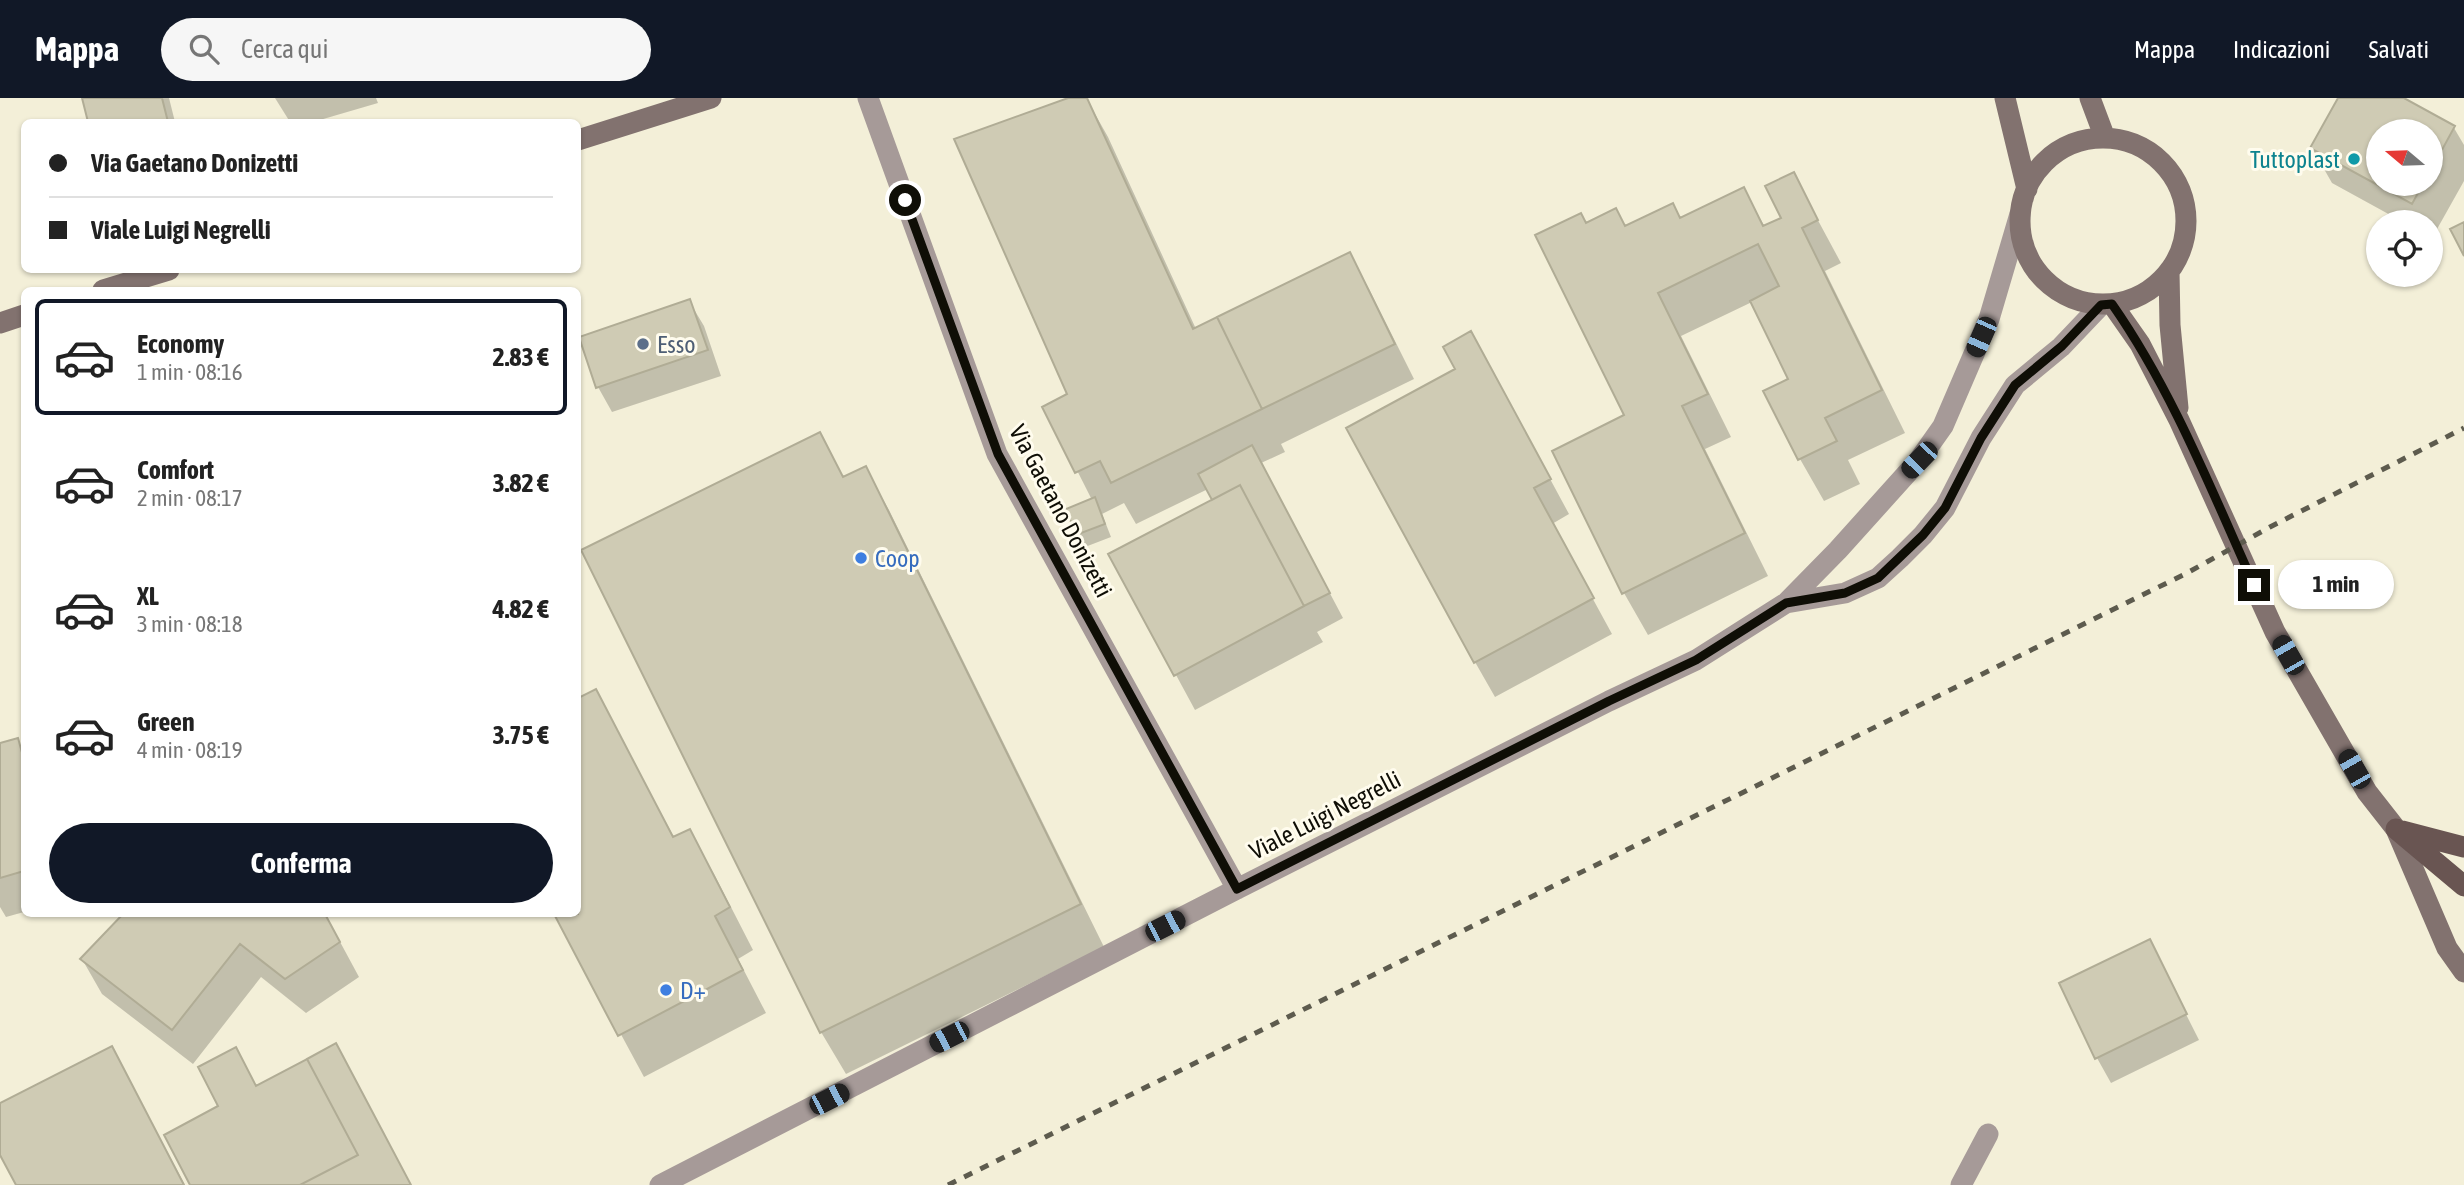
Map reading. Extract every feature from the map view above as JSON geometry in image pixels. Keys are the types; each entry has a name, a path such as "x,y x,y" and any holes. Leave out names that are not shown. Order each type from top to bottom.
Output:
{"main road":[{"path":"2396,830 2464,847"},
{"path":"2396,830 2464,886"}],"street":[{"path":"581,139 711,98"},
{"name":"Via Gaetano Donizetti","path":"868,98 998,454 1237,889"},
{"path":"2005,98 2027,189"},
{"path":"2090,98 2105,138"},
{"path":"2105,138 2131,142 2154,155 2172,173 2183,197 2187,223 2182,248 2169,271 2154,287 2134,299 2107,304 2075,300 2051,286 2034,266 2023,241 2020,214 2027,189 2040,168 2059,151 2080,141 2105,138"},
{"name":"Viale Luigi Negrelli","path":"660,1185 1237,889 1609,701 1696,660 1786,603 1919,460 1942,426 1989,319 2020,214"},
{"path":"2169,271 2170,325 2179,420"},
{"path":"113,287 159,273"},
{"path":"2107,304 2140,344 2179,420 2275,632 2367,792 2396,830 2447,948 2464,972"},
{"name":"Viale Luigi Negrelli","path":"1786,603 1845,593 1878,578 1900,558 1945,508 1981,438 2015,385 2107,304"},
{"path":"0,323 21,316"},
{"path":"1961,1185 1988,1134"}],"building":[{"path":"82,98 162,98 167,119 87,119"},
{"path":"1068,98 1087,98 1193,329 1217,317 1262,409 1111,483 1100,461 1075,473 1042,407 1067,394 954,139"},
{"name":"Tuttoplast","path":"2338,98 2404,98 2442,119 2366,119 2366,179 2310,148"},
{"name":"Tuttoplast","path":"2443,119 2455,126 2443,148"},
{"path":"1794,172 1818,220 1802,228 1882,390 1825,418 1837,441 1798,460 1763,391 1788,379 1750,301 1779,286 1758,244 1658,293 1708,394 1682,406 1745,533 1622,594 1552,451 1624,415 1535,235 1581,213 1586,223 1616,208 1625,226 1673,203 1680,218 1744,187 1763,226 1781,218 1765,186"},
{"name":"Tuttoplast","path":"2397,196 2416,196 2412,204"},
{"path":"2464,222 2464,256 2450,229"},
{"path":"1350,252 1395,344 1262,409 1217,317"},
{"name":"Esso","path":"690,299 708,350 596,388 581,336"},
{"path":"1471,331 1551,479 1534,488 1594,598 1474,663 1346,428 1455,369 1443,347"},
{"path":"820,432 843,477 866,466 1081,904 820,1033 581,550"},
{"path":"1252,445 1330,593 1304,606 1240,485 1212,500 1198,474"},
{"path":"1240,485 1304,606 1174,676 1108,554"},
{"path":"1095,497 1105,524 1076,535 1066,509"},
{"path":"596,689 673,837 690,829 730,907 715,916 743,970 618,1036 556,917 581,917 581,696"},
{"path":"18,738 21,749 21,872 0,878 0,743"},
{"path":"120,917 327,917 340,942 285,979 240,944 172,1030 80,959"},
{"path":"2150,939 2187,1014 2095,1059 2059,983"},
{"path":"336,1043 411,1185 300,1185 358,1155 307,1059"},
{"path":"112,1046 184,1185 16,1185 0,1155 0,1103"},
{"path":"236,1047 256,1086 307,1059 358,1155 300,1185 190,1185 164,1135 218,1106 198,1067"}],"railway":[{"path":"948,1185 2187,573 2270,527 2464,428"}],"place":[{"name":"Tuttoplast","path":"2354,159"},
{"name":"Esso","path":"643,344"},
{"name":"Coop","path":"861,558"},
{"name":"D+","path":"666,990"}],"route":[{"path":"905,200 998,454 1237,889 1609,701 1696,660 1786,603 1845,593 1878,578 1923,535 1945,508 1981,438 2015,385 2062,346 2101,305 2112,304 2140,344 2179,420 2254,585"}]}
